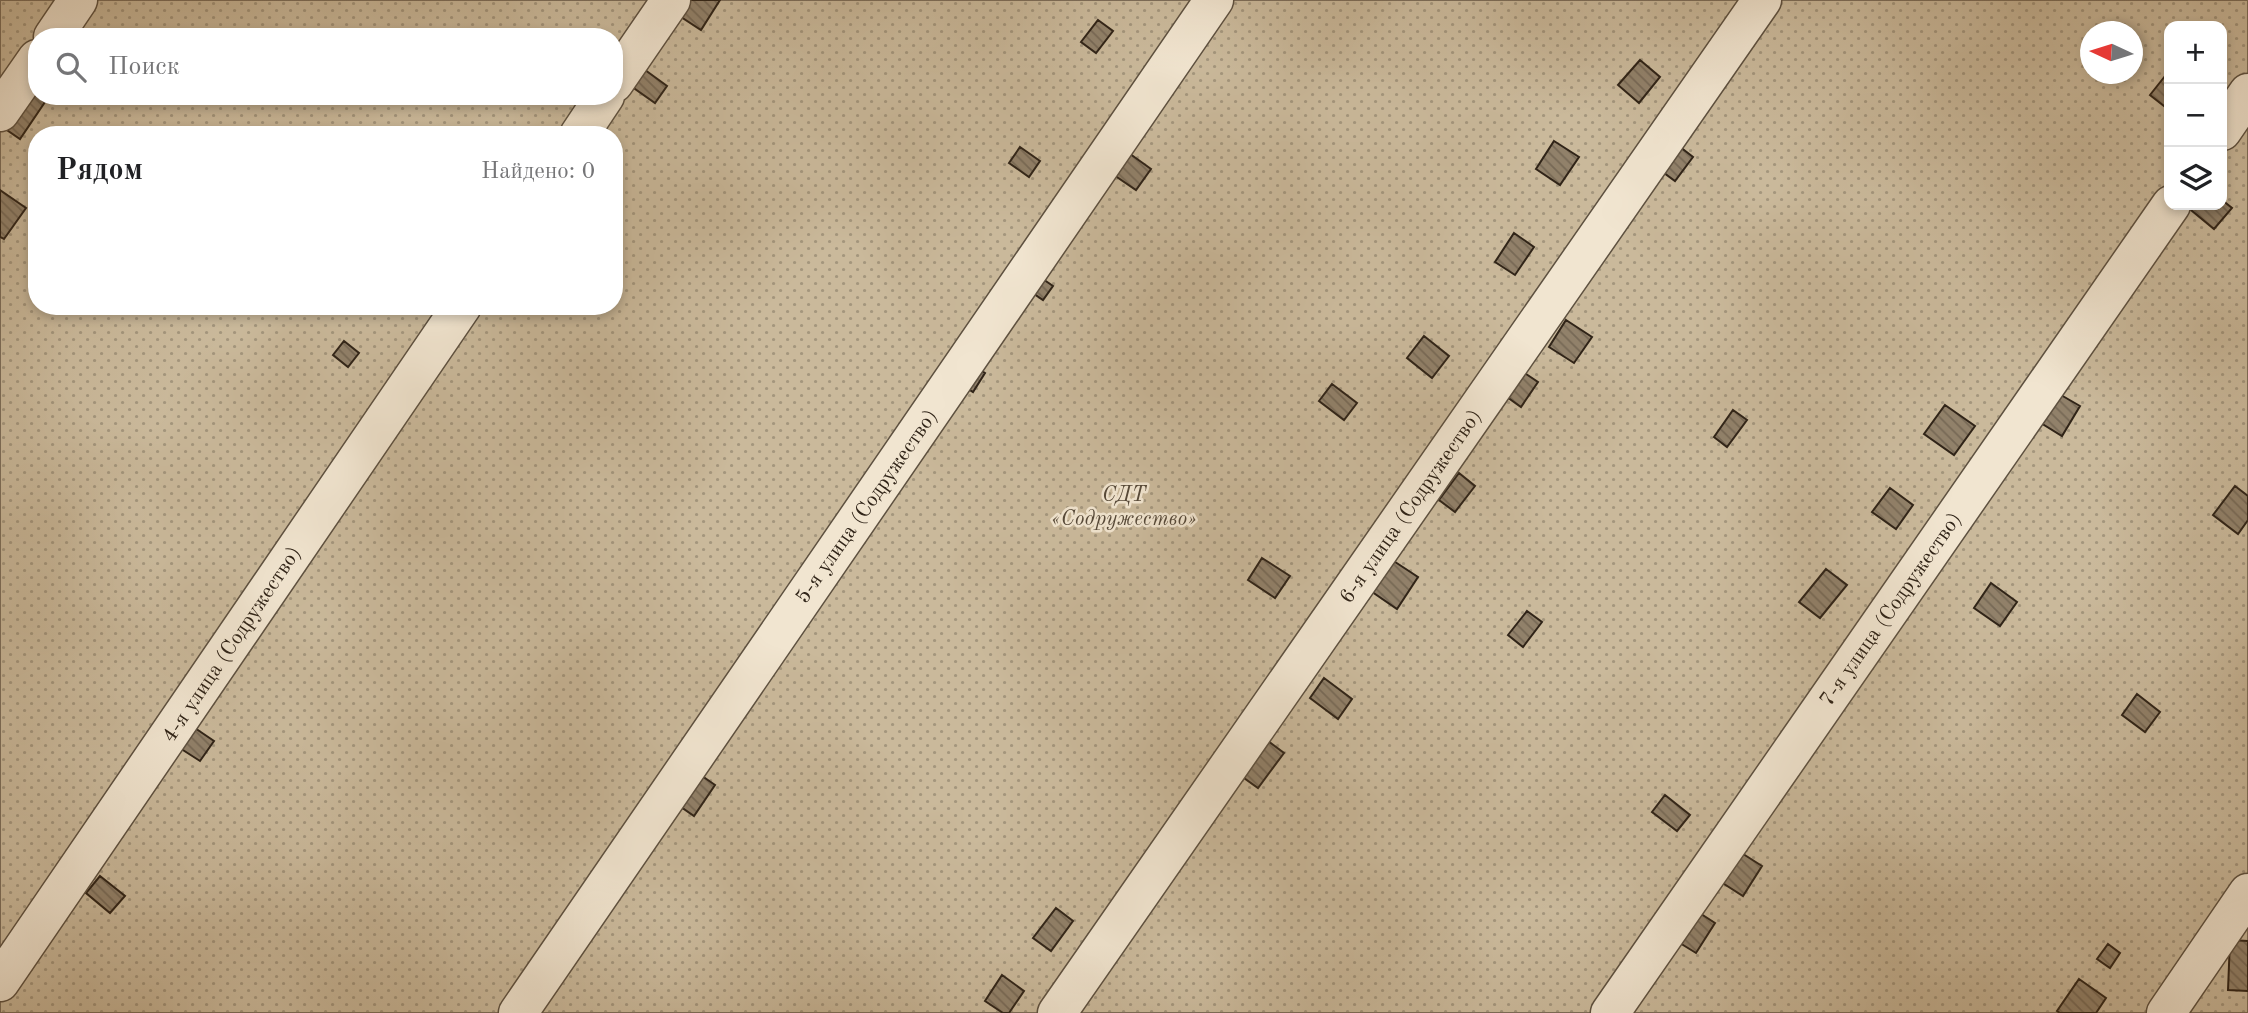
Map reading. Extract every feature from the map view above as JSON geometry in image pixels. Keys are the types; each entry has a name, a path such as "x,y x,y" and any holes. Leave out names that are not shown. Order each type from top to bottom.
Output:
{"lane":[{"path":"59,28 78,0"},
{"path":"623,70 671,0"},
{"name":"5-я улица (Содружество)","path":"518,1013 1214,0"},
{"name":"6-я улица (Содружество)","path":"1057,1013 1762,0"},
{"path":"0,112 28,73"},
{"path":"2227,124 2248,93"},
{"path":"585,126 599,105"},
{"name":"7-я улица (Содружество)","path":"1610,1013 2168,210"},
{"name":"4-я улица (Содружество)","path":"0,982 456,315"},
{"path":"2166,1013 2248,894"}],"green space":[{"name":"СДТ «Содружество»","path":"0,0 2248,0 2248,1013 0,1013"}],"building":[{"path":"688,0 720,0 701,30 678,15"},
{"path":"1098,20 1113,31 1096,53 1081,42"},
{"path":"1640,60 1660,77 1639,103 1618,85"},
{"path":"641,67 667,86 655,103 628,84"},
{"path":"2164,77 2164,106 2150,95"},
{"path":"27,89 28,105 43,105 20,139 1,126"},
{"path":"1554,141 1579,157 1560,185 1536,169"},
{"path":"1675,143 1693,157 1675,181 1656,167"},
{"path":"1020,147 1040,161 1029,177 1009,163"},
{"path":"1126,151 1151,169 1136,190 1111,173"},
{"path":"0,190 26,208 4,239 0,237"},
{"path":"2227,204 2232,208 2214,229 2191,210 2227,210"},
{"path":"1514,233 1534,247 1515,275 1495,262"},
{"path":"1034,273 1053,286 1043,300 1024,287"},
{"path":"1566,320 1592,337 1574,363 1549,347"},
{"path":"1424,336 1449,356 1432,378 1407,358"},
{"path":"344,341 359,353 348,367 333,355"},
{"path":"968,362 985,373 973,392 956,381"},
{"path":"1517,368 1538,382 1521,407 1500,392"},
{"path":"1332,384 1357,403 1344,420 1319,401"},
{"path":"2054,391 2080,406 2062,436 2036,420"},
{"path":"1945,405 1975,426 1954,455 1924,434"},
{"path":"1733,410 1747,420 1727,447 1714,437"},
{"path":"1459,473 1475,486 1455,512 1439,500"},
{"path":"2235,486 2248,496 2248,520 2238,534 2213,515"},
{"path":"1890,488 1913,505 1896,529 1872,512"},
{"path":"1386,556 1418,577 1397,609 1365,587"},
{"path":"1262,558 1290,576 1275,598 1248,580"},
{"path":"1826,569 1847,585 1820,618 1799,602"},
{"path":"1991,583 2017,602 2000,626 1974,608"},
{"path":"1527,611 1542,622 1523,647 1508,635"},
{"path":"1324,678 1352,699 1338,719 1310,698"},
{"path":"2137,694 2160,712 2145,732 2122,715"},
{"path":"186,722 214,741 200,761 172,743"},
{"path":"1264,738 1284,753 1258,788 1237,773"},
{"path":"692,769 715,785 694,816 671,800"},
{"path":"1665,795 1690,815 1677,831 1652,812"},
{"path":"1740,852 1762,866 1743,896 1721,882"},
{"path":"100,876 125,896 110,913 86,893"},
{"path":"1056,908 1073,921 1051,951 1033,938"},
{"path":"1695,910 1715,923 1696,953 1675,940"},
{"path":"2230,940 2248,941 2248,991 2228,990"},
{"path":"2108,944 2120,953 2110,968 2097,959"},
{"path":"1002,975 1024,991 1009,1013 1003,1013 985,1001"},
{"path":"2079,979 2106,998 2096,1013 2060,1013 2057,1011"}]}
